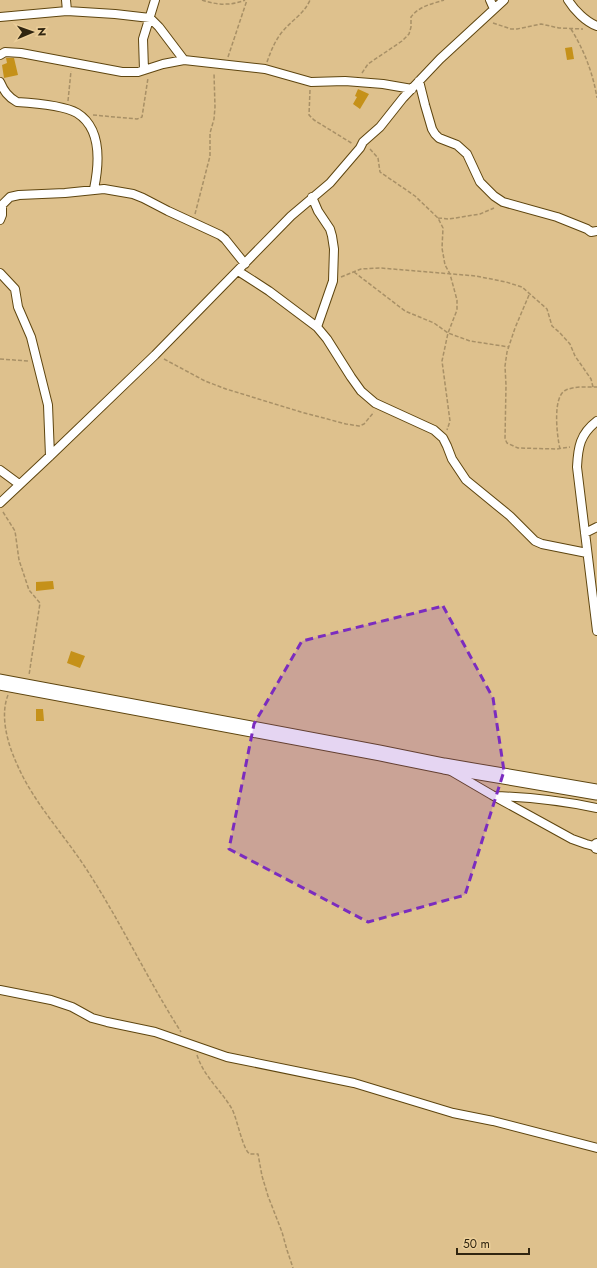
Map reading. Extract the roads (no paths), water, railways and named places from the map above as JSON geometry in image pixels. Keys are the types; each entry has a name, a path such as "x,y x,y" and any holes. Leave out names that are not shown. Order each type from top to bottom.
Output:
{"highway":[{"path":"0,682 444,766 597,792"}],"street":[{"path":"66,0 67,11"},
{"path":"147,69 143,39 155,0"},
{"path":"490,0 494,8"},
{"path":"0,503 155,355 291,216 330,183 361,145 380,127 402,98 440,59 504,0"},
{"path":"568,0 593,28"},
{"path":"0,18 67,11 98,12 150,18 159,27 184,60"},
{"path":"0,55 5,52 20,53 122,72 138,72 184,60 265,69 311,82 345,81 384,84 412,89"},
{"path":"419,81 432,129 435,134 439,138 457,145 467,154 480,182 494,196 503,202 557,217 591,232 597,231"},
{"path":"0,82 6,94 11,99 18,102 68,109 78,114 86,121 95,136 98,160 94,189"},
{"path":"0,220 2,215 2,205 10,197 19,195 81,192 94,189 110,190 137,196 209,229 225,239 245,264"},
{"path":"312,197 318,211 330,229 334,249 333,281 317,327"},
{"path":"238,271 269,291 317,327 327,339 347,372 362,391 375,403 434,430 443,438 452,459 466,480 510,516 535,541 542,544 587,552"},
{"path":"0,273 9,281 17,292 17,304 31,337 48,405 50,456"},
{"path":"597,421 587,429 581,440 577,467 597,631"},
{"path":"0,470 19,484"},
{"path":"585,533 597,527"},
{"path":"444,766 492,796 572,838 586,844 597,846"},
{"path":"492,796 536,798 597,808"},
{"path":"0,990 51,1000 72,1007 92,1018 155,1032 227,1057 354,1083 454,1113 493,1121 597,1148"}]}
